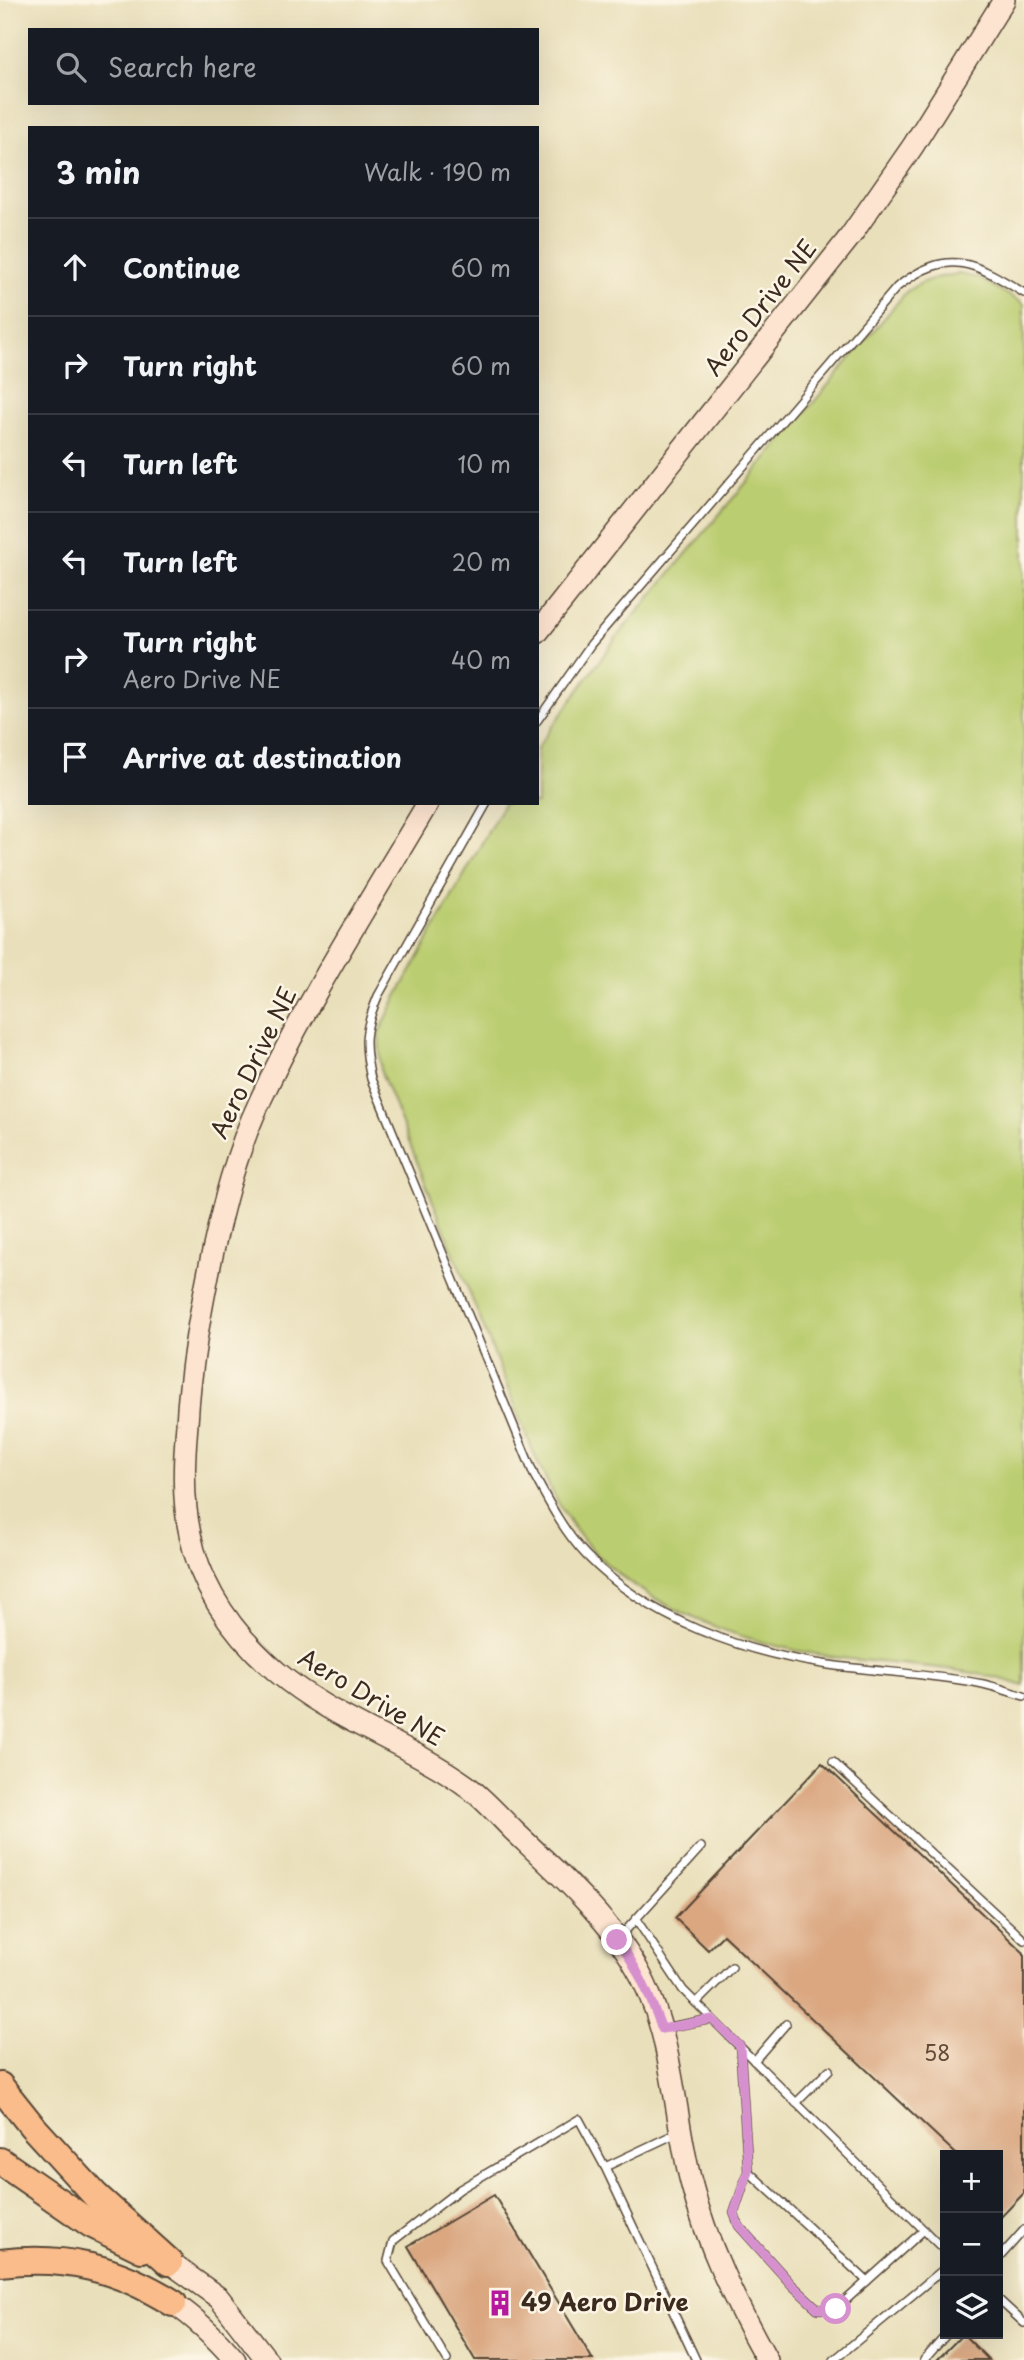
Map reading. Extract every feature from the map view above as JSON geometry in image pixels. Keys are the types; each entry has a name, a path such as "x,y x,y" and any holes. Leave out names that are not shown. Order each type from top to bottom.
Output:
{"highway":[{"path":"0,2086 32,2126 96,2196 169,2262"},
{"path":"0,2161 91,2224 169,2262"},
{"path":"0,2263 26,2260 88,2265 121,2275 173,2303"}],"street":[{"name":"Aero Drive NE","path":"539,630 849,238 913,146 1004,0"},
{"name":"Aero Drive NE","path":"427,805 303,1017 260,1102 236,1160 198,1324 188,1395 184,1474 190,1536 208,1588 236,1633 279,1674 319,1702 468,1787 599,1917 632,1960 649,1993 662,2029 691,2185 712,2246 739,2310 767,2360"},
{"path":"169,2262 219,2298 267,2360"},
{"path":"173,2303 194,2317 235,2360"}],"lane":[{"path":"539,718 591,644 897,287 917,271 945,263 959,263 972,264 1024,293"},
{"path":"486,805 378,996 366,1024 365,1053 371,1079 528,1462 555,1516 584,1554 617,1583 656,1609 698,1630 785,1657 828,1665 983,1684 1024,1696"},
{"path":"833,1762 1024,1940"},
{"path":"617,1940 701,1847"},
{"path":"636,1919 683,1990 940,2246"},
{"path":"696,2003 732,1967"},
{"path":"662,2029 712,2019"},
{"path":"754,2061 786,2024"},
{"path":"740,2046 748,2171 734,2213 739,2226 792,2285 818,2309 836,2309 924,2230"},
{"path":"796,2103 829,2070"},
{"path":"447,2360 388,2261 393,2241 460,2189 579,2119 605,2167 696,2360"},
{"path":"605,2167 680,2132"},
{"path":"748,2171 867,2281"},
{"path":"1003,2253 1024,2230"},
{"path":"834,2360 940,2272"},
{"path":"1003,2304 1024,2323"},
{"path":"924,2360 943,2339"}],"green space":[{"path":"959,274 979,278 1024,304 1024,1686 954,1670 834,1657 768,1644 700,1621 637,1587 610,1567 578,1534 537,1461 381,1072 379,1033 503,805 539,805 539,745 619,634 907,291 931,279"}],"building":[{"path":"822,1763 1024,1953 1024,2193 1003,2215 1003,2150 952,2150 723,1935 708,1950 675,1918"},
{"name":"49 Aero Drive","path":"494,2195 593,2360 475,2360 408,2246"},
{"path":"958,2339 968,2339 989,2360 937,2360"}],"place":[{"name":"49 Aero Drive","path":"500,2303"}],"route":[{"path":"617,1940 632,1960 649,1993 662,2029 712,2019 740,2046 748,2171 734,2213 739,2226 792,2285 818,2309 836,2309"}]}
